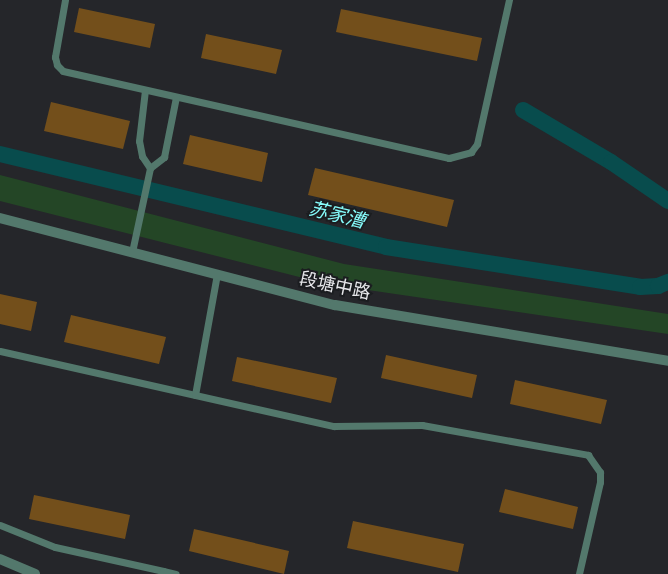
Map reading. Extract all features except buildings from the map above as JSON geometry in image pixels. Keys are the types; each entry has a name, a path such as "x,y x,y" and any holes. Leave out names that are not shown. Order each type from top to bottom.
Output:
{"street":[{"name":"段塘中路","path":"0,218 335,305 668,361"},
{"path":"0,559 34,574"}],"lane":[{"path":"65,0 55,57 56,65 63,72 449,158 460,157 471,152 479,139 509,0"},
{"path":"145,90 139,141 140,150 150,168"},
{"path":"132,252 150,168 164,157 176,97"},
{"path":"195,395 217,274"},
{"path":"0,351 334,426 422,425 588,455 600,472 600,482 579,574"},
{"path":"0,525 55,548 176,574"}],"green space":[{"path":"0,175 344,264 668,314 668,334 327,284 0,201"}],"waterway":[{"name":"苏家漕","path":"523,110 611,162 668,201"},
{"name":"苏家漕","path":"0,154 386,247 640,287 658,286 668,282"}]}
